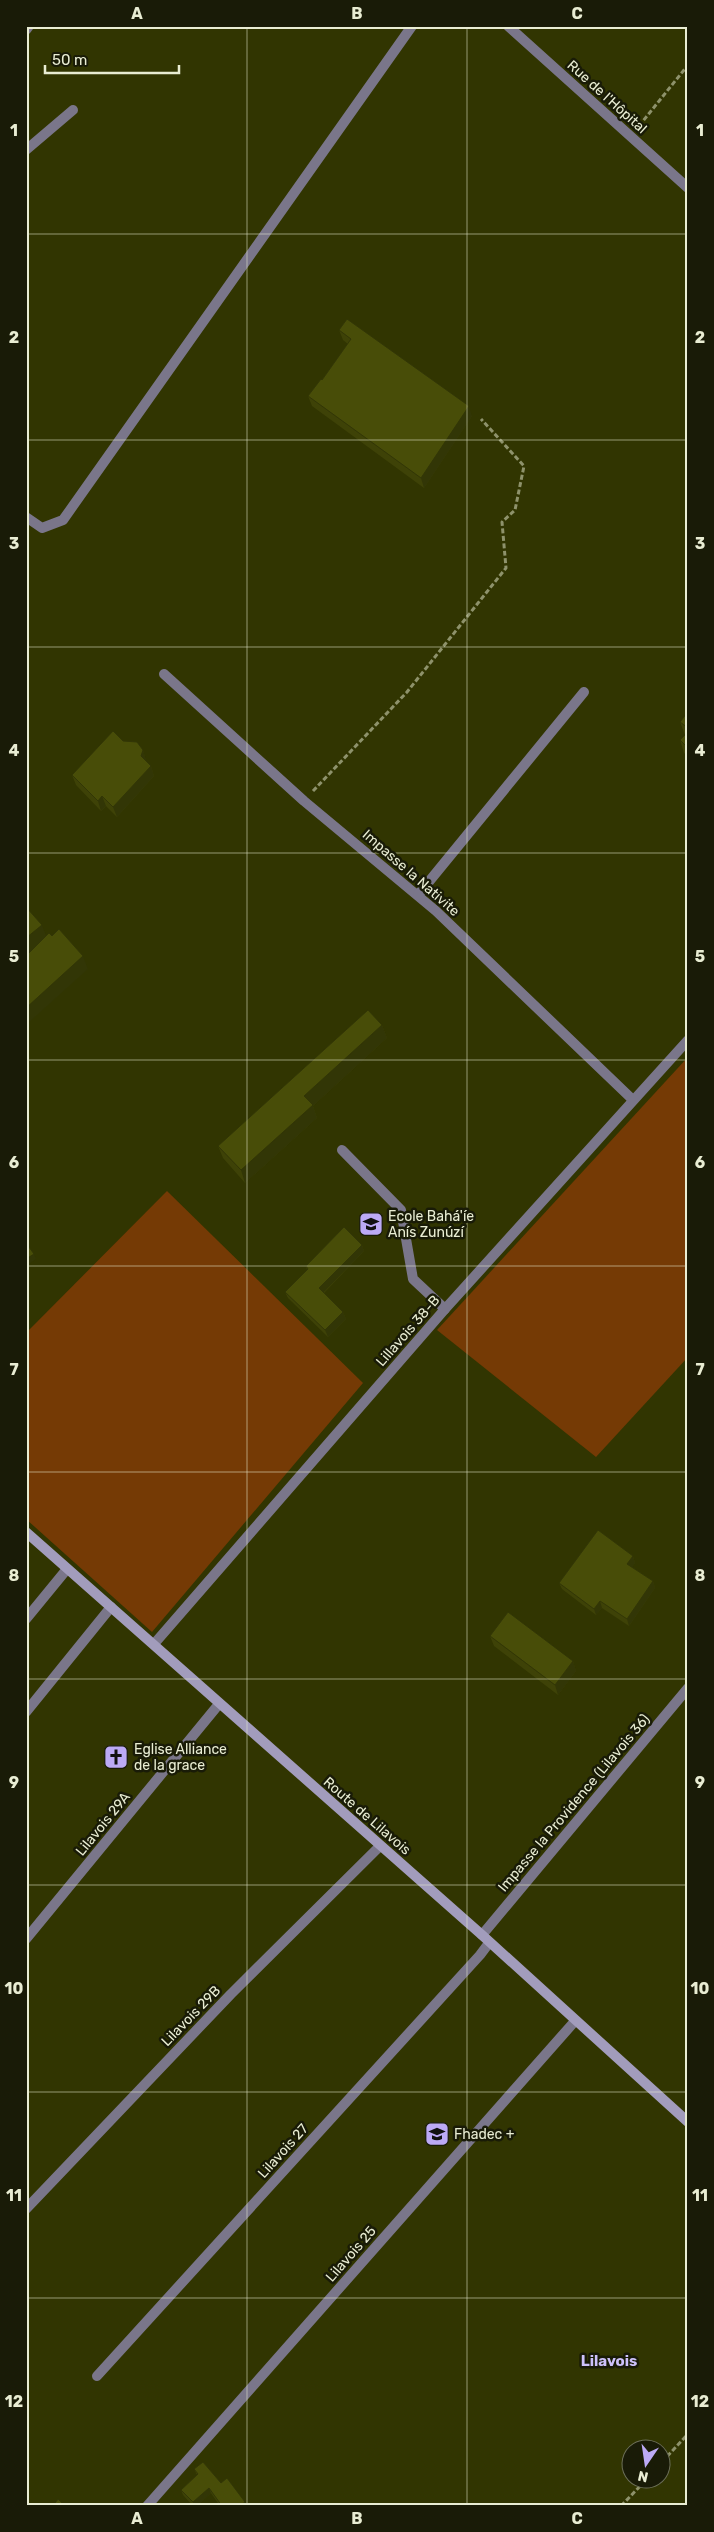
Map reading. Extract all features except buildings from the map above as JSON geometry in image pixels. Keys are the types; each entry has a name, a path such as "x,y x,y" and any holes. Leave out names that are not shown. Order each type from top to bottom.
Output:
{"main road":[{"name":"Route de Lilavois","path":"26,1532 154,1644 688,2122"}],"street":[{"path":"26,30 29,26"},
{"path":"26,517 42,528 64,520 412,26"},
{"name":"Rue de l'Hôpital","path":"508,26 688,188"},
{"path":"26,150 73,110"},
{"name":"Impasse la Nativite","path":"164,674 304,801 418,896 633,1100"},
{"path":"418,896 584,692"},
{"name":"Lillavois 38-B","path":"154,1644 445,1309 688,1040"},
{"path":"342,1150 401,1210 413,1279 445,1309"},
{"path":"26,1619 67,1568"},
{"path":"26,1712 111,1607"},
{"name":"Impasse la Providence (Lilavois 36)","path":"485,1939 688,1688"},
{"name":"Lilavois 29A","path":"26,1939 219,1704"},
{"name":"Lilavois 29B","path":"26,2209 231,1994 380,1846"},
{"name":"Lilavois 27","path":"97,2376 480,1955 485,1939"},
{"name":"Lilavois 25","path":"148,2506 576,2022"}],"path":[{"path":"630,136 688,65"},
{"path":"304,801 408,692 506,568 502,522 515,510 524,466 481,419"},
{"path":"672,2451 688,2434"},
{"path":"621,2506 636,2490"}],"shaded area":[{"path":"688,1057 688,1357 596,1457 437,1330"},
{"path":"167,1191 363,1383 152,1632 26,1519 26,1333"}],"place":[{"name":"Ecole Bahá'íe Anís Zunúzí","path":"371,1224"},
{"name":"Eglise Alliance de la grace","path":"116,1757"},
{"name":"Fhadec +","path":"437,2134"}],"district":[{"name":"Lilavois","path":"609,2361"}]}
